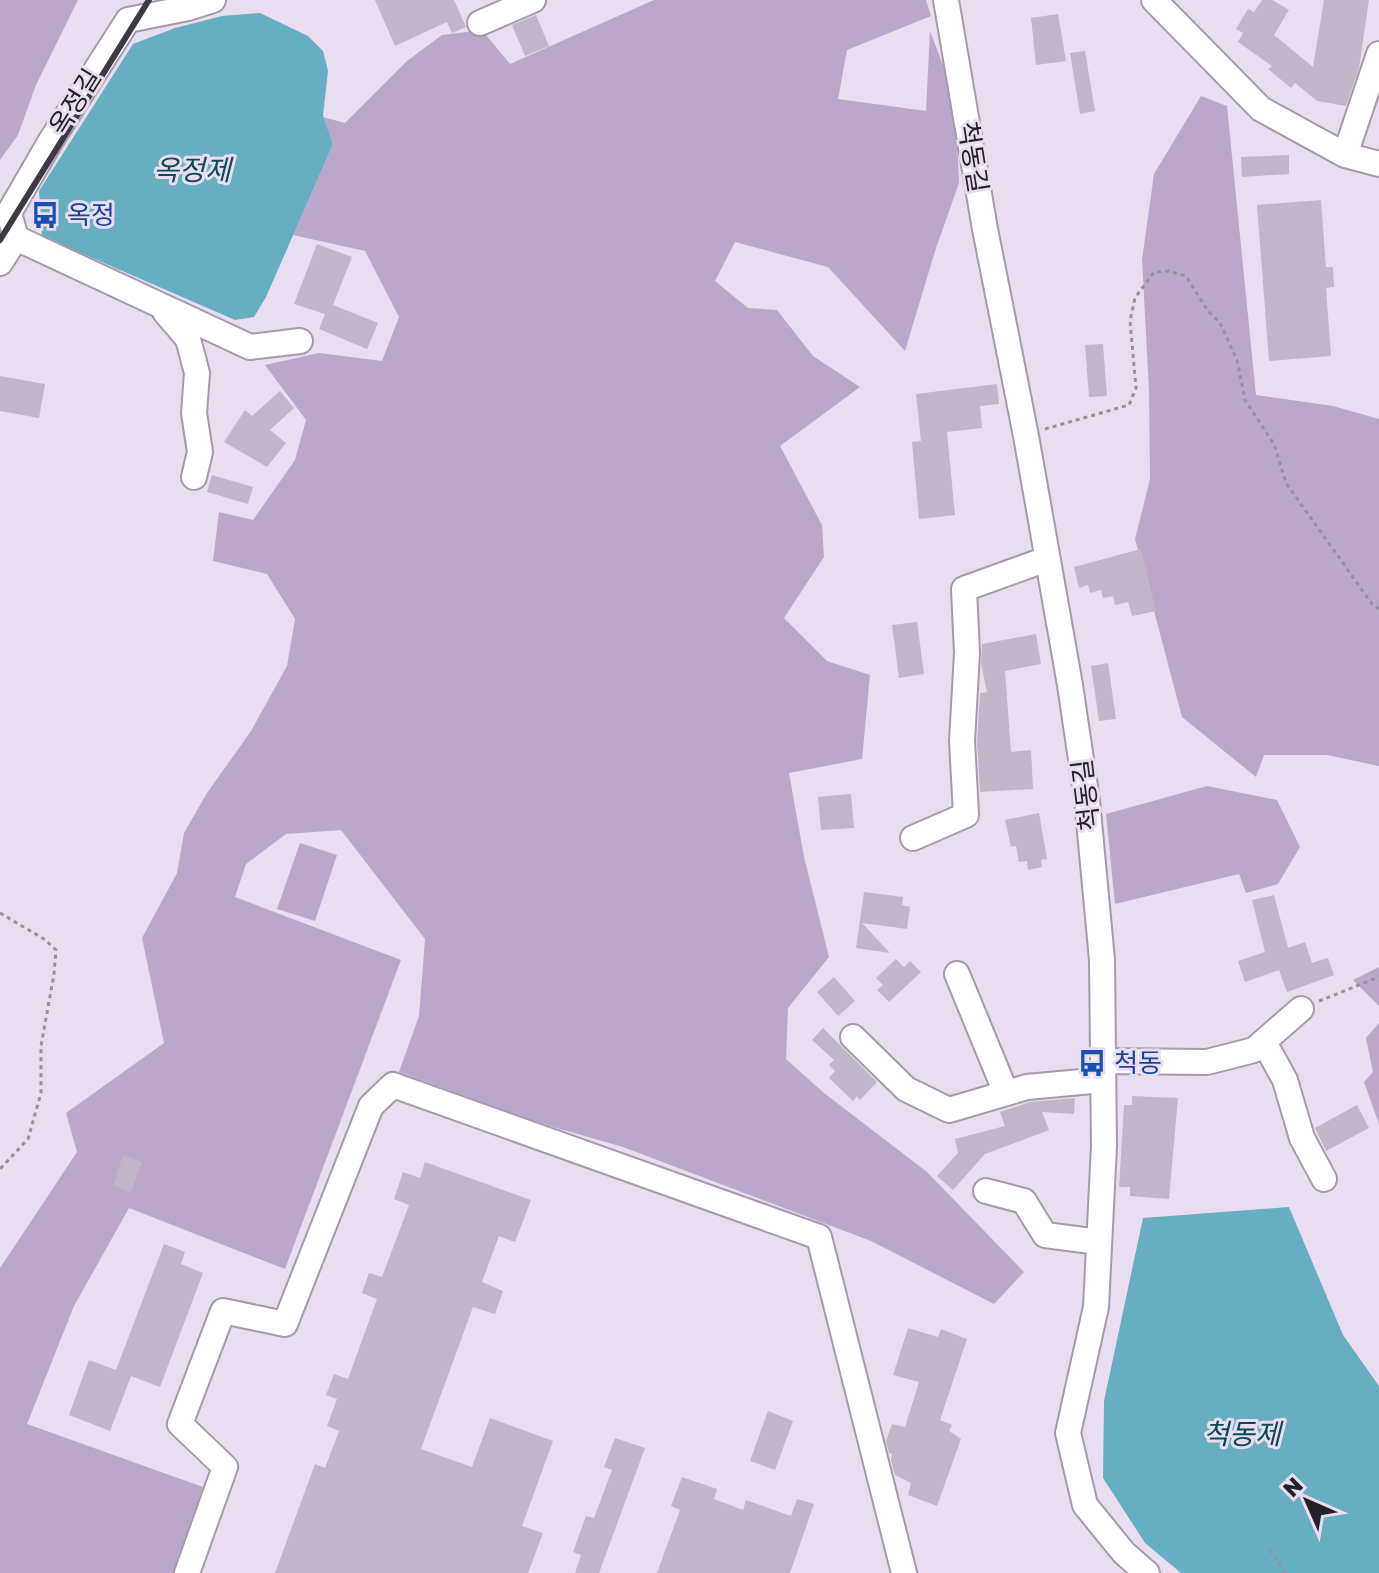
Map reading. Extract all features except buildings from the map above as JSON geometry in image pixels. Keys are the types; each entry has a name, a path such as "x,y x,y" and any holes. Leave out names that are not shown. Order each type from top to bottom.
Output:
{"street":[{"name":"옥정길","path":"16,238 9,213 128,20 213,0"},
{"path":"480,23 533,0"},
{"name":"척동길","path":"946,0 985,229 1070,685 1087,800 1102,960 1104,1146 1096,1307 1068,1433 1085,1505 1124,1553 1147,1573"},
{"path":"1154,0 1261,109 1345,155 1379,164"},
{"path":"1345,155 1379,54"},
{"path":"0,263 16,238 250,347 300,341"},
{"path":"159,304 188,339 197,373 194,413 200,452 194,477"},
{"path":"913,838 966,815 962,741 967,653 964,589 1047,559"},
{"path":"957,974 1006,1093"},
{"path":"853,1037 906,1089 949,1110 1027,1087 1103,1070 1207,1062 1254,1050 1301,1009"},
{"path":"1264,1042 1285,1080 1302,1138 1324,1179"},
{"path":"187,1573 225,1467 180,1424 223,1311 285,1324 371,1106 393,1085 819,1237 904,1573"},
{"path":"986,1191 1024,1201 1045,1235 1099,1242"}],"path":[{"path":"1026,436 1129,405 1136,388 1130,321 1135,298 1154,272 1168,271 1186,276 1208,311 1220,323 1237,360 1245,400 1274,444 1286,483 1372,604 1379,609"},
{"path":"0,913 44,939 56,950 41,1046 41,1093 28,1139 0,1169"},
{"path":"1301,1009 1379,977"},
{"path":"1270,1550 1285,1573"}],"shaded area":[{"path":"0,0 78,0 36,85 18,135 0,160"},
{"path":"654,0 926,0 931,16 847,50 838,99 926,111 930,31 955,97 959,183 905,351 828,267 735,242 715,281 748,308 777,310 813,356 860,387 780,446 822,525 824,557 784,618 827,661 870,675 862,759 789,773 804,857 829,957 788,1008 786,1059 824,1093 927,1172 1024,1272 994,1304 871,1241 623,1147 539,1123 399,1072 419,1016 425,939 341,830 286,834 246,864 235,897 401,960 285,1269 129,1208 74,1306 27,1424 203,1487 173,1573 0,1573 0,1268 77,1152 66,1113 164,1043 142,938 177,873 184,833 207,793 251,731 287,666 295,619 267,574 213,561 219,512 253,520 295,460 306,420 265,365 319,353 382,361 399,317 365,251 293,235 333,144 323,117 345,123 407,61 442,35 482,30 510,64"},
{"path":"1201,96 1227,106 1256,395 1333,406 1379,419 1379,766 1327,755 1264,755 1256,777 1182,717 1135,539 1150,479 1142,260 1154,174"},
{"path":"1207,786 1277,800 1300,847 1278,884 1246,893 1239,874 1115,904 1106,814"},
{"path":"300,843 337,855 315,921 277,909"},
{"path":"1379,967 1379,1006 1353,980"},
{"path":"1379,1023 1379,1124 1364,1082 1373,1072 1366,1038"}],"water":[{"name":"옥정제","path":"260,13 308,36 323,51 328,71 323,116 333,144 266,297 254,317 235,320 42,236 39,191 133,44 175,28 222,16"},
{"name":"척동제","path":"1289,1207 1343,1335 1379,1386 1379,1573 1181,1573 1145,1543 1103,1478 1104,1401 1143,1218"}],"railway":[{"path":"0,240 149,0"}],"place":[{"name":"옥정","path":"45,215"},
{"name":"척동","path":"1092,1063"}]}
